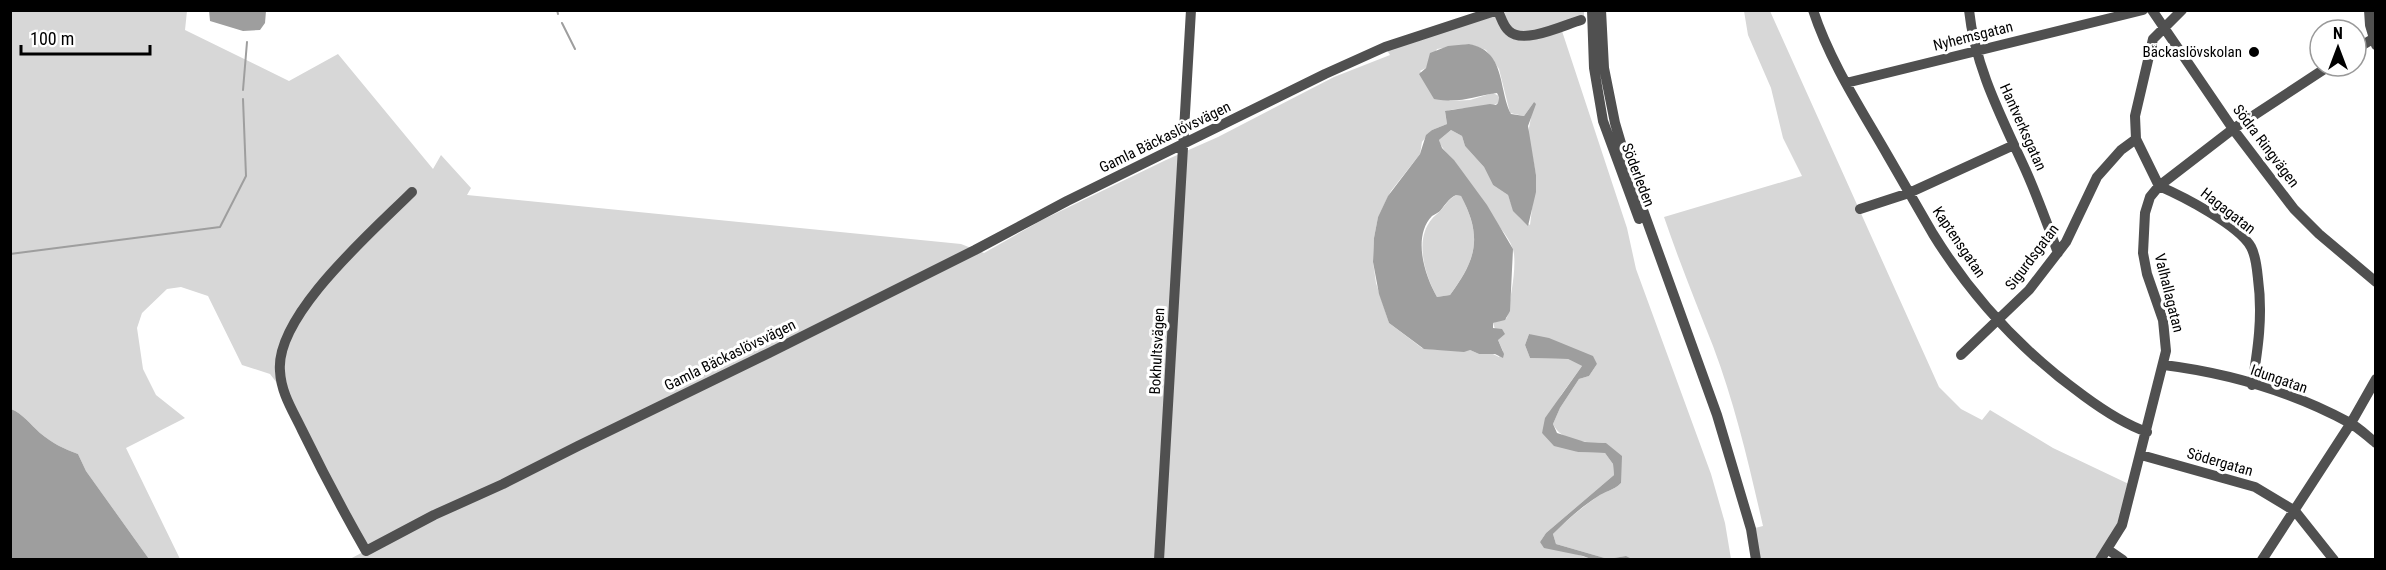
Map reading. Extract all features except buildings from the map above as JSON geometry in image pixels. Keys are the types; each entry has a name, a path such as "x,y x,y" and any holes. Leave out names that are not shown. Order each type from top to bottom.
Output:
{"street":[{"name":"Bokhultsvägen","path":"1159,560 1191,10"},
{"name":"Gamla Bäckaslövsvägen","path":"412,192 309,298 293,321 279,369 283,392 332,490 366,551 434,515 503,484 769,353 975,250 1067,201 1324,74 1385,47 1498,10"},
{"path":"1498,10 1505,28 1511,34 1520,37 1535,35 1581,20"},
{"name":"Söderleden","path":"1592,10 1594,68 1605,130 1717,415 1751,529 1756,560"},
{"name":"Söderleden","path":"1601,10 1604,68 1615,123 1630,174 1689,341"},
{"name":"Kaptensgatan","path":"1814,10 1825,40 1846,83 1909,193 1945,252 1997,320 2030,353 2073,388 2124,422 2147,432"},
{"name":"Hantverksgatan","path":"1969,10 1977,50 1990,91 2033,187 2058,254"},
{"name":"Nyhemsgatan","path":"1846,83 2143,10"},
{"name":"Södra Ringvägen","path":"2152,10 2233,129 2304,221 2376,282"},
{"path":"2182,10 2153,39 2145,65 2135,116 2136,139 2159,186 2233,129 2311,78"},
{"path":"2369,10 2375,40"},
{"name":"Sigurdsgatan","path":"1960,356 2029,290 2058,254 2072,231 2097,177 2121,150 2136,139"},
{"path":"1860,209 1909,193 2014,145"},
{"name":"Valhallagatan","path":"2100,560 2122,525 2164,365 2165,331 2143,253 2145,213 2150,197 2159,186"},
{"name":"Hagagatan","path":"2159,186 2199,204 2240,235 2251,247 2257,274 2261,317 2252,385"},
{"name":"Idungatan","path":"2164,365 2217,374 2295,399 2351,423 2376,443"},
{"path":"2262,560 2351,423 2376,379"},
{"name":"Södergatan","path":"2141,455 2255,487 2295,511 2334,560"},
{"path":"2107,549 2123,560"}],"shaded area":[{"path":"209,10 266,11 265,23 260,30 243,31 210,21"},
{"path":"1513,10 1584,11 1584,23 1561,28 1627,228 1636,269 1711,474 1725,523 1731,559 1632,560 1626,556 1608,559 1556,544 1553,534 1563,524 1591,501 1621,483 1606,443 1583,442 1569,438 1562,435 1553,424 1560,408 1579,379 1589,376 1597,364 1529,334 1525,345 1530,358 1568,359 1582,366 1561,395 1542,433 1578,452 1605,453 1613,464 1614,475 1546,533 1540,542 1591,559 350,559 365,551 283,391 270,374 242,365 208,296 181,287 167,289 142,313 137,328 143,369 156,395 185,418 126,448 180,559 149,559 86,471 78,454 49,440 23,416 11,409 10,11 187,11 185,30 289,81 338,54 433,169 441,155 471,188 467,195 961,244 984,253 1042,220 1218,137 1334,77 1390,55 1385,47","holes":["1469,44 1486,50 1499,69 1510,113 1524,116 1534,102 1528,133 1536,175 1530,225 1516,213 1508,195 1493,185 1484,167 1465,146 1462,136 1451,130 1439,140 1513,249 1514,270 1507,318 1493,323 1495,329 1502,329 1498,340 1503,351 1499,357 1491,353 1479,354 1470,350 1422,348 1389,323 1376,283 1373,262 1378,217 1391,191 1420,154 1422,142 1432,130 1447,124 1445,112 1486,107 1498,103 1499,96 1493,93 1470,100 1450,101 1420,71 1426,68 1437,49"]},
{"path":"1744,11 1770,11 1939,387 1961,409 1982,420 1990,410 2053,448 2133,486 2122,525 2100,559 1756,559 1751,529 1763,526 1741,435 1721,368 1664,217 1802,176 1783,138 1771,88 1748,35"},
{"path":"1469,44 1489,54 1499,72 1511,114 1524,116 1534,102 1536,104 1528,126 1536,175 1536,192 1528,226 1513,211 1508,195 1493,185 1484,167 1465,146 1462,136 1451,130 1439,140 1442,148 1454,160 1487,205 1513,249 1510,311 1505,320 1493,323 1493,328 1502,329 1505,334 1498,340 1504,354 1503,358 1495,354 1479,354 1470,350 1464,352 1424,349 1389,323 1379,294 1373,262 1378,217 1388,196 1420,154 1426,135 1447,124 1445,111 1498,103 1497,93 1460,100 1434,99 1419,74 1426,68 1430,53 1448,46","holes":["1461,196 1472,224 1474,248 1466,271 1450,295 1437,297 1428,278 1422,256 1423,235 1432,216 1453,197"]},
{"path":"1456,195 1461,196 1468,211 1474,236 1474,248 1466,270 1450,295 1437,297 1425,265 1423,243 1425,232 1429,222"},
{"path":"1529,334 1549,338 1593,356 1597,364 1589,376 1579,379 1560,408 1553,424 1557,433 1585,442 1606,443 1622,456 1621,483 1585,505 1553,534 1556,544 1608,559 1591,559 1544,548 1540,542 1546,533 1614,475 1613,464 1605,453 1578,452 1554,446 1542,433 1545,418 1582,366 1568,359 1530,358 1525,345"},
{"path":"11,409 23,416 49,440 78,454 86,471 149,559 11,559"},
{"path":"1626,556 1632,559 1608,559"}],"waterway":[{"path":"557,10 558,14"},
{"path":"562,23 575,49"},
{"path":"243,90 247,42"},
{"path":"10,254 220,227 246,176 243,99"}],"place":[{"name":"Bäckaslövskolan","path":"2254,52"}]}
